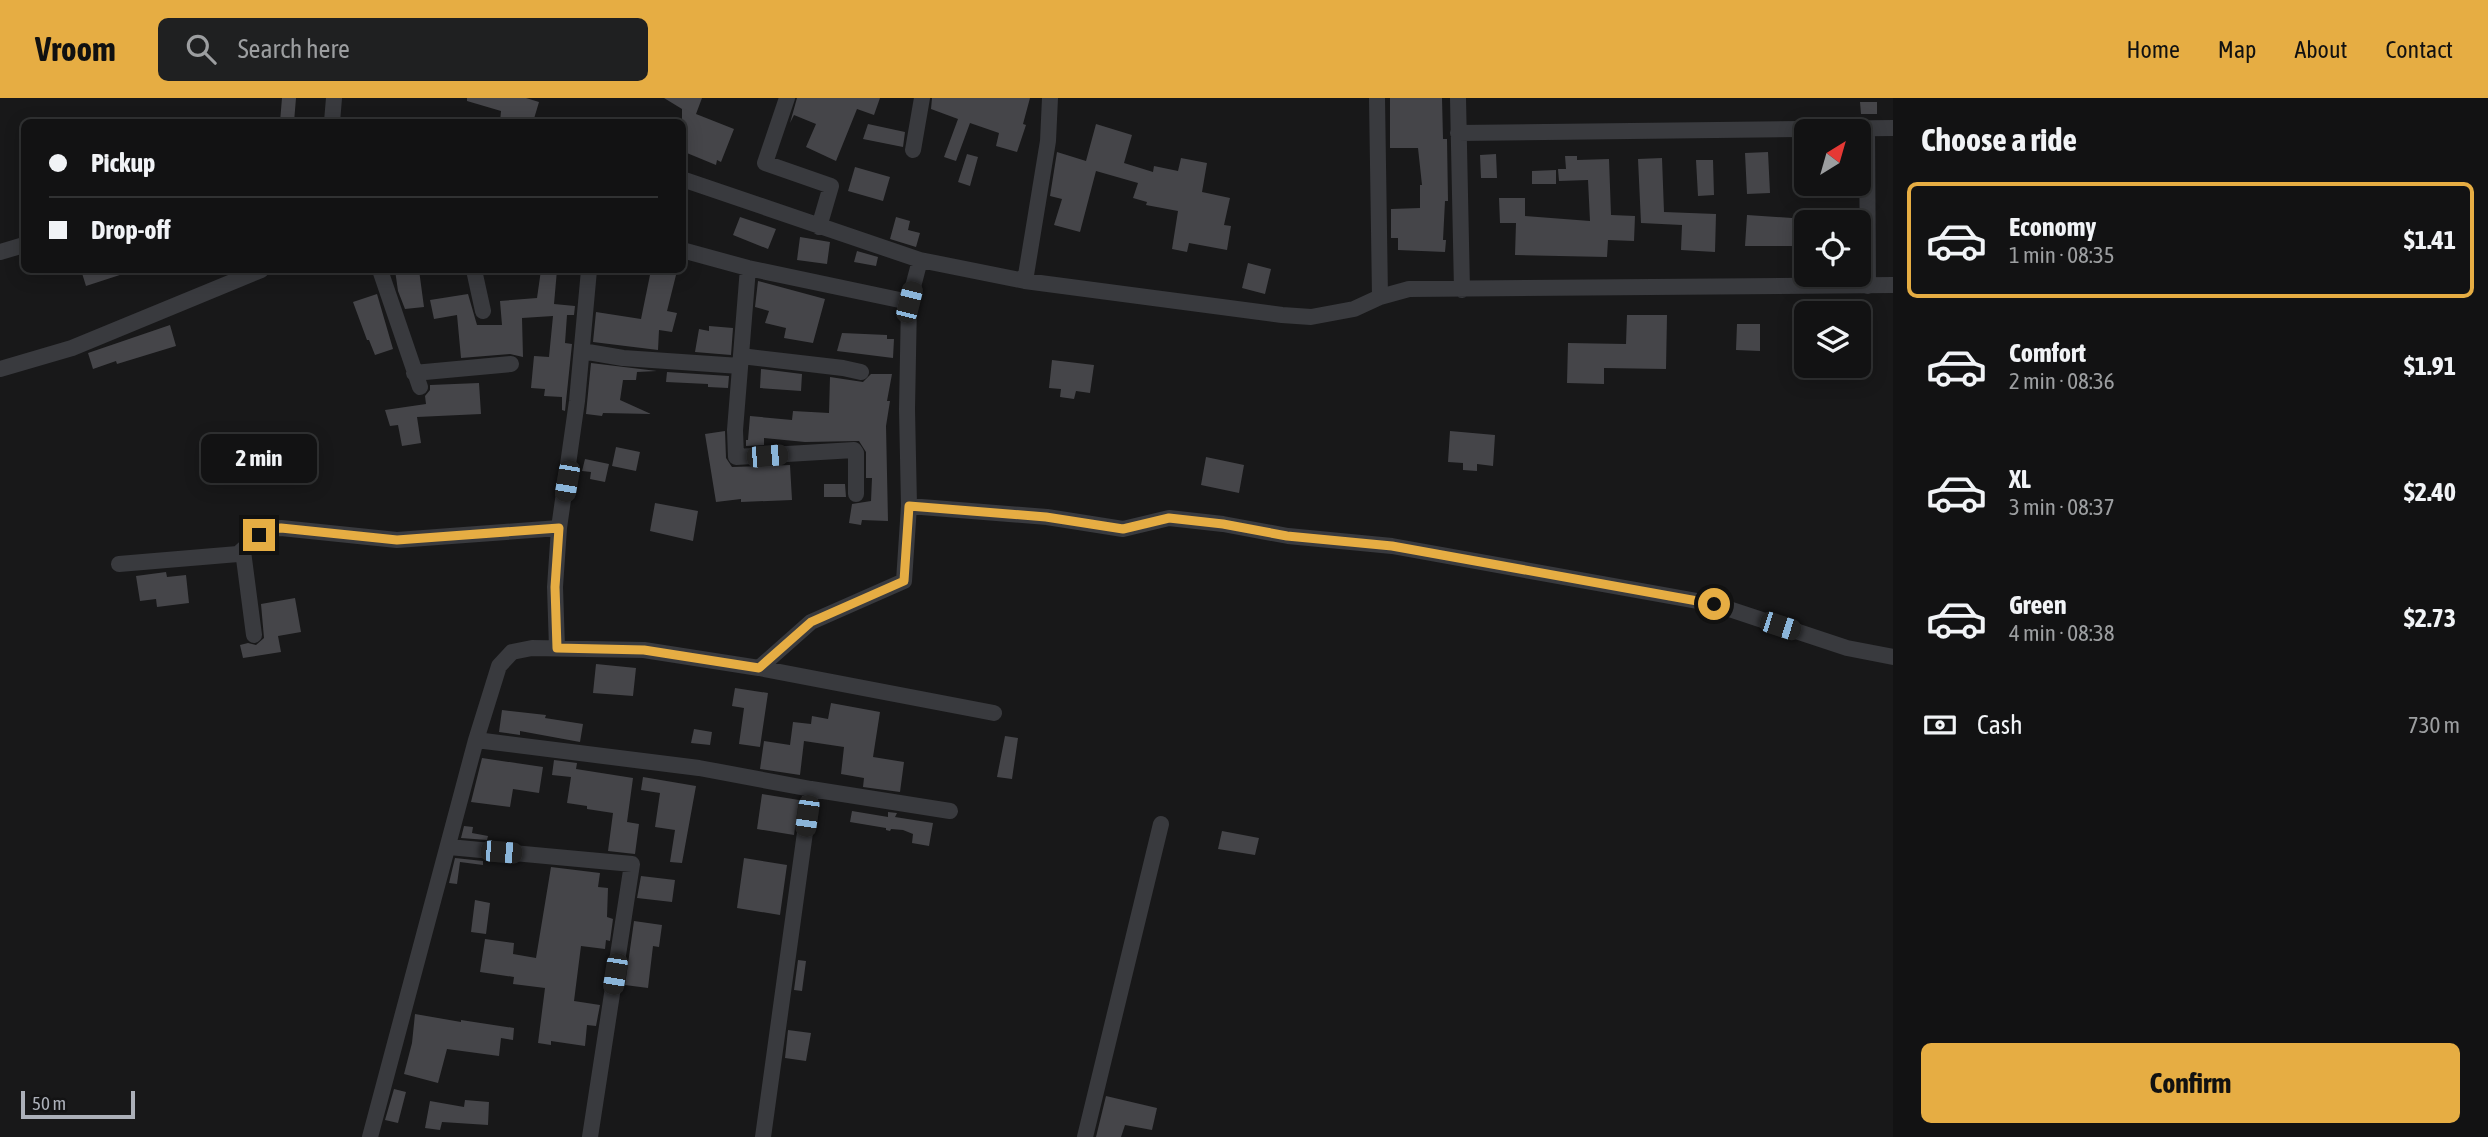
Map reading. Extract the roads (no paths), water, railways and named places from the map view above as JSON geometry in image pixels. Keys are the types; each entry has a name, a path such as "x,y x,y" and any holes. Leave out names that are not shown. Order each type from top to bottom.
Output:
{"street":[{"path":"332,119 334,98"},
{"path":"787,98 765,163 831,186 819,227"},
{"path":"913,150 922,98"},
{"path":"1025,281 1048,141 1049,98"},
{"path":"1377,98 1380,297"},
{"path":"1458,98 1462,289"},
{"path":"1871,129 1893,128"},
{"path":"1458,132 1794,130"},
{"path":"686,180 920,260 1025,281 1282,316 1311,317 1354,309 1380,297 1409,289 1794,287"},
{"path":"0,252 21,246"},
{"path":"686,251 748,268 909,302"},
{"path":"759,668 811,622 904,581 909,506 906,409 909,302 920,260"},
{"path":"748,268 735,430 736,457 854,450 856,495"},
{"path":"0,369 72,348 254,273"},
{"path":"381,273 417,380 511,364"},
{"path":"475,273 483,311"},
{"path":"557,648 555,587 559,528 567,481 589,273"},
{"path":"1871,286 1893,285"},
{"path":"582,351 623,358 741,361 843,368 861,372"},
{"path":"909,506 1046,517 1123,529 1169,518 1223,524 1287,536 1392,546 1714,604 1847,648 1893,657"},
{"path":"119,564 238,554 259,535 269,529 281,528 397,540 559,528"},
{"path":"243,551 254,635"},
{"path":"370,1137 476,740 499,666 512,652 532,648 644,650 759,668 994,713"},
{"path":"476,740 699,768 950,811"},
{"path":"763,1137 811,789"},
{"path":"1085,1137 1161,824"},
{"path":"449,847 632,864 590,1137"}]}
